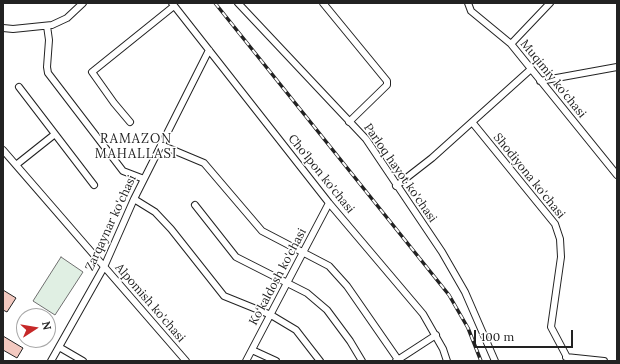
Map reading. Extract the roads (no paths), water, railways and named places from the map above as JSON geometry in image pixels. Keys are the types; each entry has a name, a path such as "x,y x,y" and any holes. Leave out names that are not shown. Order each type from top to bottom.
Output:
{"street":[{"path":"3,28 13,29 47,26 67,18 83,3"},
{"name":"Parloq hayot ko'chasi","path":"238,3 366,139 396,186 442,252 465,292 495,361"},
{"path":"323,3 386,81 387,85 349,122"},
{"name":"Muqimiy ko'chasi","path":"468,3 471,11 511,44 617,175"},
{"path":"511,44 550,3"},
{"path":"130,122 92,72 173,4"},
{"name":"Cho‘lpon ko'chasi","path":"173,4 329,203 423,314 443,348 447,361"},
{"path":"47,26 49,40 48,73 123,171 144,179"},
{"name":"Zarqaynar ko'chasi","path":"50,361 104,267 134,199 209,50"},
{"path":"540,80 617,67"},
{"path":"396,186 432,158 531,69"},
{"path":"19,88 94,185"},
{"name":"Shodiyona ko'chasi","path":"472,122 555,224 560,239 561,257 551,327 568,359"},
{"path":"16,165 55,134"},
{"path":"161,146 204,163 262,231 329,266 347,286 398,360 436,335"},
{"name":"Alpomish ko'chasi","path":"3,150 186,361"},
{"path":"134,199 155,212 171,229 224,296 271,315 296,330 320,361"},
{"name":"Ko‘kaldosh ko'chasi","path":"246,361 329,203"},
{"path":"195,204 236,256 307,293 327,310 350,340 362,361"},
{"path":"58,347 83,361"},
{"path":"252,350 276,361"},
{"path":"568,359 604,361"}],"railway":[{"path":"215,3 449,295 468,328 481,361"}],"district":[{"name":"RAMAZON MAHALLASI","path":"136,146"}]}
